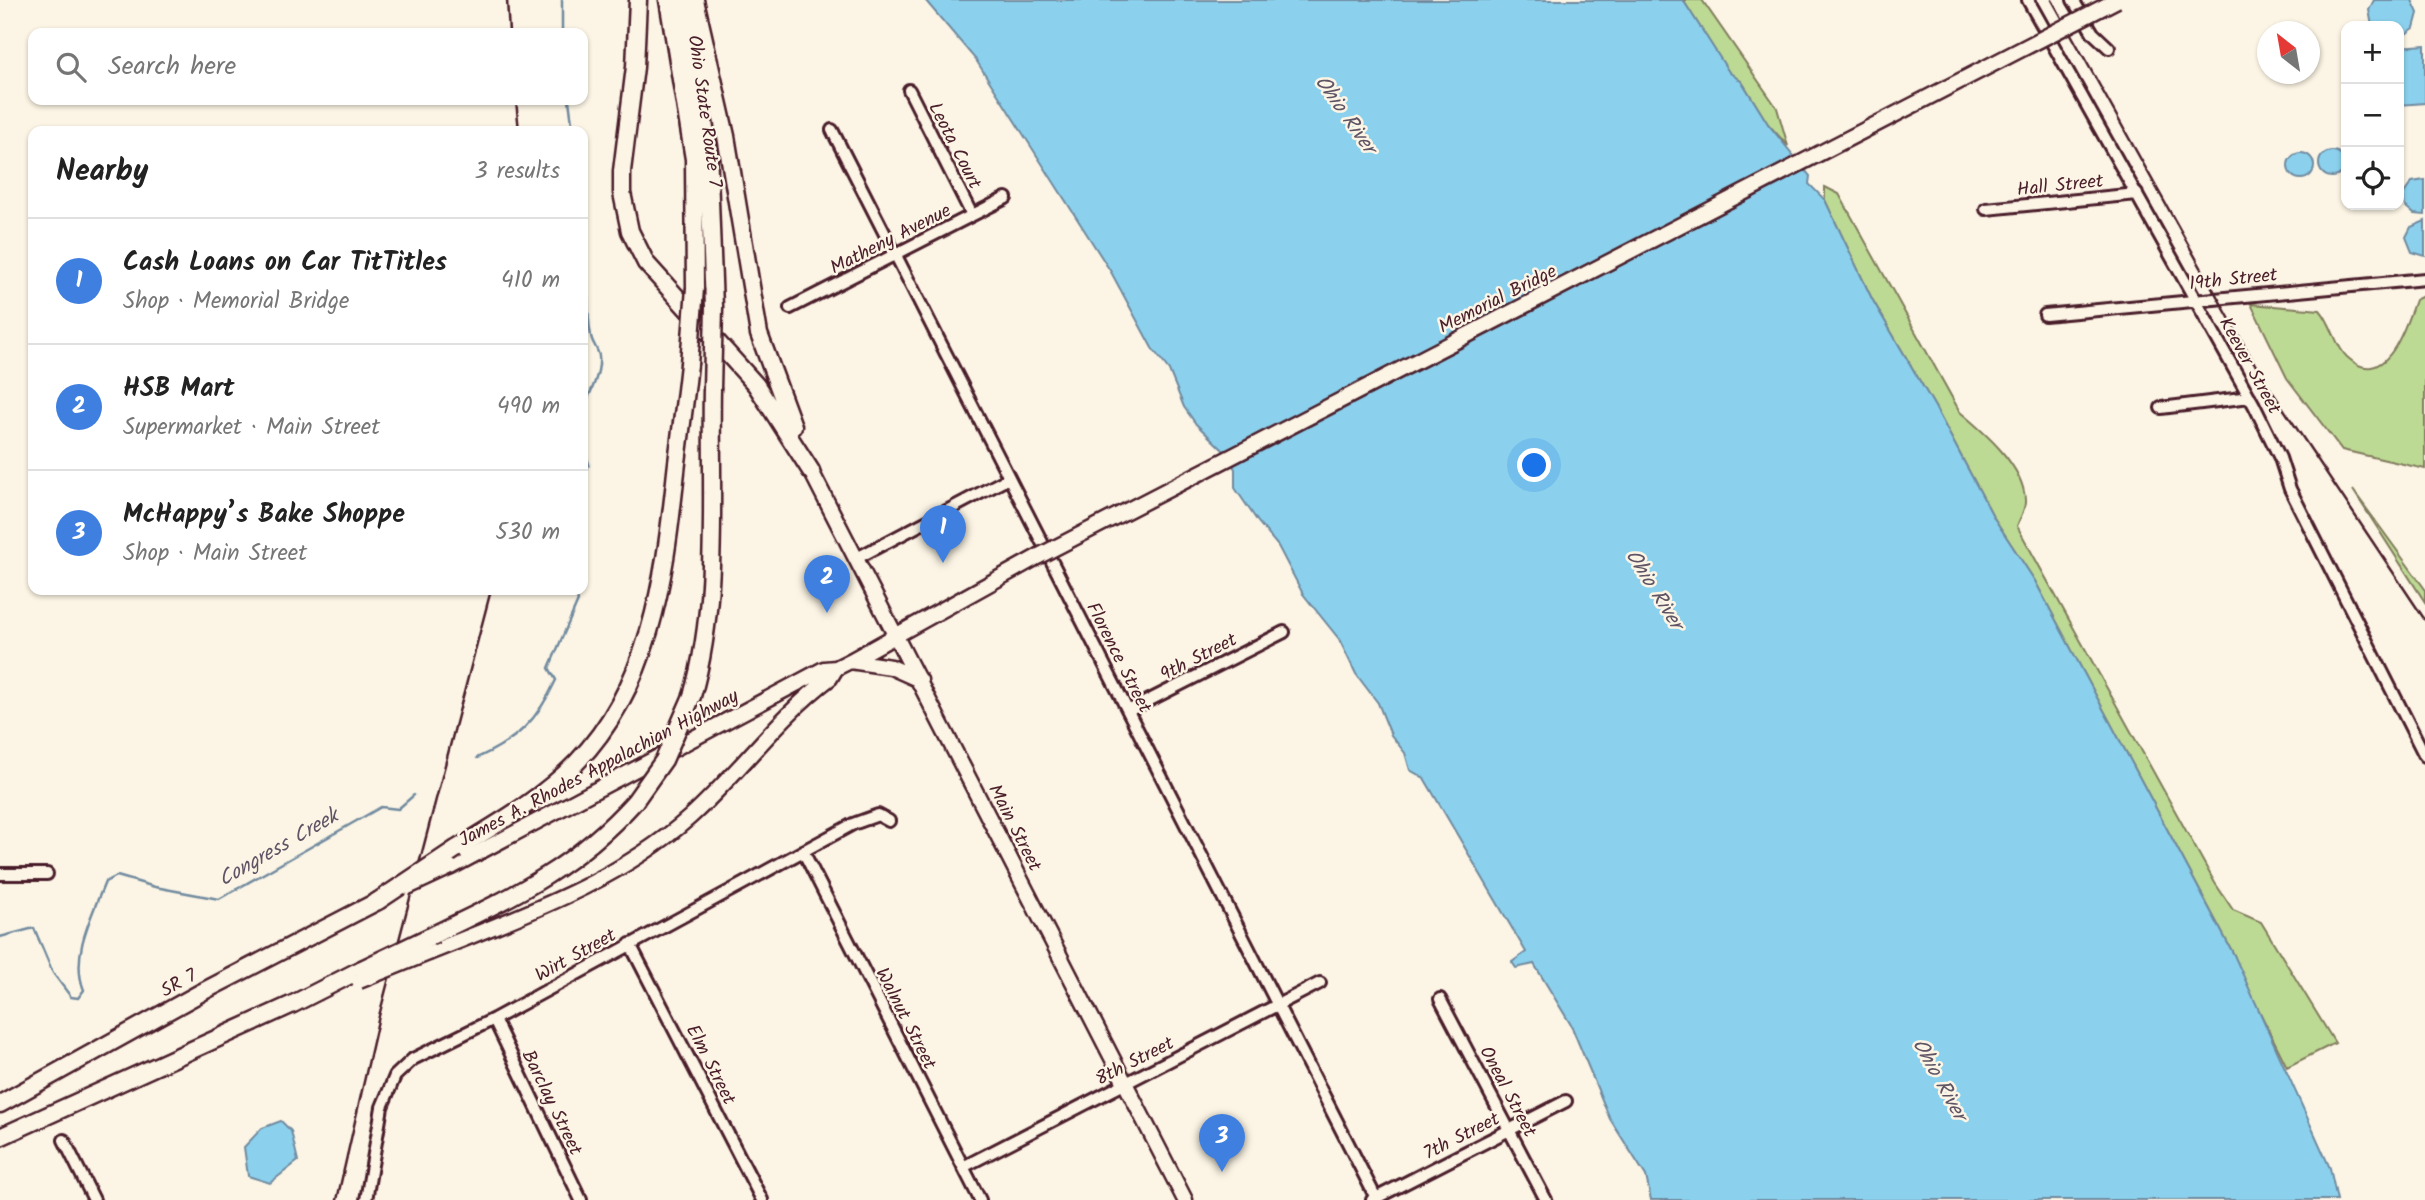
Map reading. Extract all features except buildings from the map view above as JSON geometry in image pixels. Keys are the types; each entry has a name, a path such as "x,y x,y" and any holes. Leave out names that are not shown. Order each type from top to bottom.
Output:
{"highway":[{"path":"638,0 635,67 622,172 622,193 630,231 646,263 756,386 811,471"},
{"name":"Ohio State Route 7","path":"378,901 529,803 564,774 606,726 628,687 659,600 689,365 697,228 691,130 668,0"},
{"path":"0,1137 360,975 570,863 607,833 635,802 664,760 692,696 701,666 708,610 714,307 708,147 684,0"},
{"path":"695,0 726,136 759,334 811,471"},
{"name":"SR 7","path":"0,1104 202,992 378,901"}],"main road":[{"name":"Memorial Bridge","path":"896,634 1039,556 2117,0"},
{"name":"Main Street","path":"811,471 1185,1200"},
{"name":"James A. Rhodes Appalachian Highway","path":"378,901 451,867 824,669 836,668 850,661 896,634"},
{"path":"850,661 891,667 920,680"},
{"name":"James A. Rhodes Appalachian Highway","path":"360,975 431,952 548,905 637,858 690,817 768,733 831,678 836,668"}],"street":[{"name":"Keever Street","path":"2028,0 2250,397 2280,458 2290,489 2425,756"},
{"path":"2073,0 2093,33 2109,48"},
{"name":"Leota Court","path":"909,90 972,215"},
{"name":"Florence Street","path":"832,130 1375,1199"},
{"name":"Hall Street","path":"1986,209 2137,194"},
{"name":"Matheny Avenue","path":"790,308 1006,198"},
{"name":"19th Street","path":"2045,315 2425,279"},
{"path":"2161,408 2250,397"},
{"path":"857,558 1009,478"},
{"name":"9th Street","path":"1128,711 1284,632"},
{"name":"Wirt Street","path":"366,1200 382,1107 395,1076 412,1059 494,1019 871,816 882,815 889,821"},
{"name":"Walnut Street","path":"803,851 980,1200"},
{"path":"0,874 47,874"},
{"name":"Elm Street","path":"630,944 762,1200"},
{"name":"8th Street","path":"963,1167 1320,983"},
{"name":"Oneal Street","path":"1440,999 1546,1200"},
{"name":"Barclay Street","path":"494,1019 581,1200"},
{"name":"7th Street","path":"1375,1199 1566,1101"},
{"path":"64,1140 94,1200"}],"green space":[{"path":"1683,0 1702,0 1777,108 1788,146 1768,124 1742,82 1729,73"},
{"path":"1825,187 1839,194 1960,412 2001,451 2018,475 2025,503 2017,526 2215,883 2233,910 2261,922 2335,1043 2287,1067 2234,955 2035,581 1994,518 1935,407 1872,299 1825,200"},
{"path":"2425,295 2425,469 2342,450 2287,378 2251,304 2320,310 2347,357 2361,366 2373,367 2392,351 2400,339 2415,300"},
{"path":"2353,490 2425,589 2425,602"}],"water":[{"name":"Ohio River","path":"925,0 1683,0 1729,72 1742,82 1768,124 1810,176 1809,184 1825,200 1872,299 1935,407 1994,518 2035,581 2234,955 2330,1168 2337,1200 1651,1200 1646,1176 1610,1119 1571,1025 1534,964 1516,968 1512,962 1526,952 1424,778 1410,770 1405,753 1391,735 1378,703 1356,674 1339,639 1303,594 1278,546 1235,488 1235,469 1223,450 1196,424 1184,407 1169,370 1152,348 1111,272 976,60"},
{"path":"2374,0 2412,0 2418,13 2414,28 2404,35 2404,21 2371,21 2369,10"},
{"path":"2425,45 2425,103 2404,105 2404,47"},
{"path":"2327,152 2341,155 2341,173 2327,176 2320,169 2320,159"},
{"path":"2301,153 2310,157 2314,166 2310,175 2301,179 2292,175 2288,166 2292,157"},
{"path":"2425,180 2425,215 2414,214 2405,206 2404,194 2412,182"},
{"path":"2425,221 2425,256 2412,252 2406,237 2411,227"},
{"path":"281,1121 291,1131 298,1161 270,1183 248,1176 244,1147 262,1128"}],"waterway":[{"name":"Congress Creek","path":"562,0 562,28"},
{"name":"Congress Creek","path":"570,105 572,126"},
{"name":"Congress Creek","path":"588,298 589,325 599,363 588,397"},
{"name":"Congress Creek","path":"588,461 588,467"},
{"name":"Congress Creek","path":"477,758 515,736 533,718 549,694 556,680 549,668 578,601 575,595"},
{"name":"Congress Creek","path":"0,937 34,928 53,973 71,997 78,998 84,990 80,977 84,936 105,882 117,876 155,887 219,899 381,807 398,809 414,795"}],"railway":[{"path":"507,0 509,28"},
{"path":"2052,0 2261,375 2425,620"},
{"path":"516,105 519,126"},
{"path":"337,1200 379,1016 490,595"}],"place":[{"name":"Cash Loans on Car TitTitles","path":"943,563"},
{"name":"HSB Mart","path":"827,613"},
{"name":"McHappy’s Bake Shoppe","path":"1222,1172"}]}
